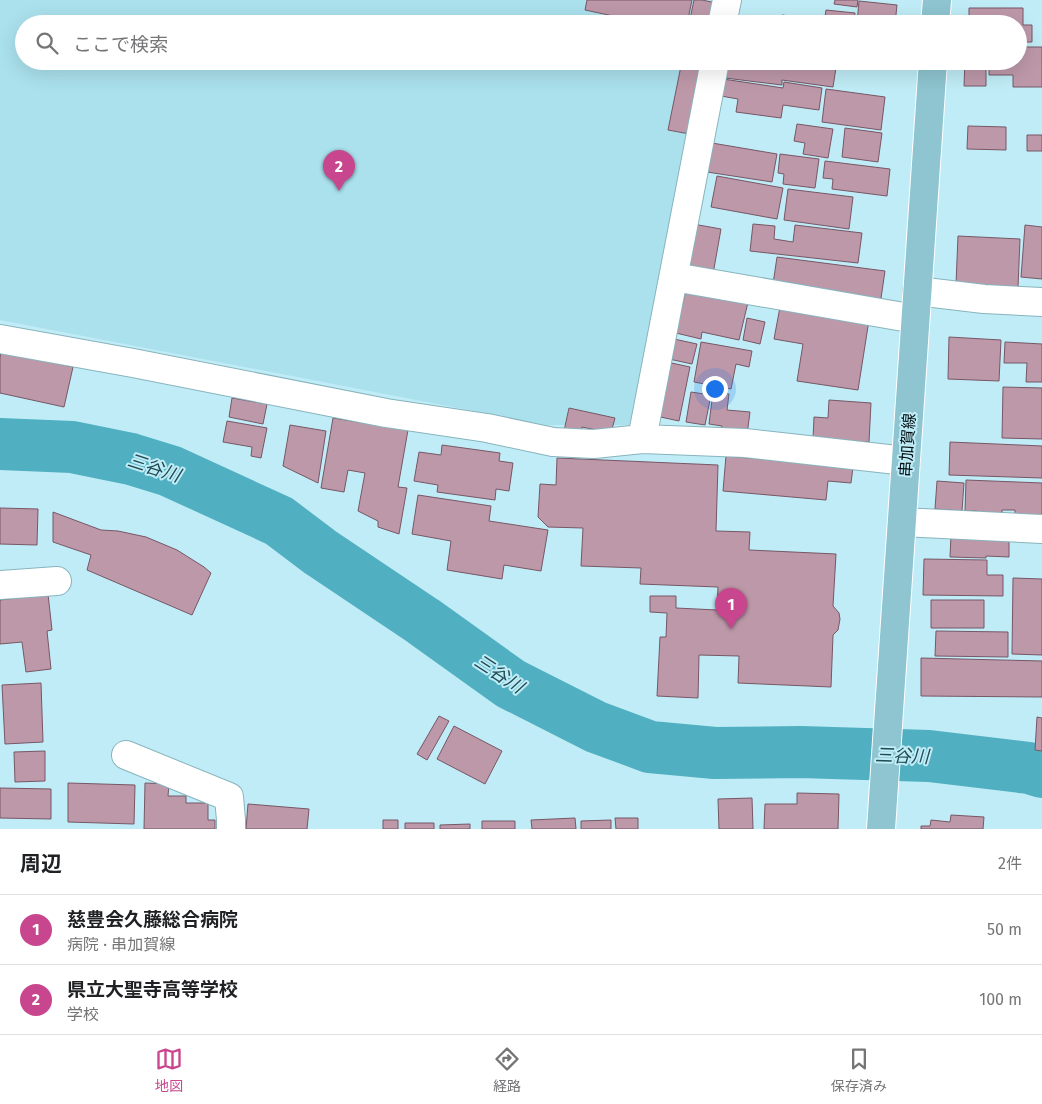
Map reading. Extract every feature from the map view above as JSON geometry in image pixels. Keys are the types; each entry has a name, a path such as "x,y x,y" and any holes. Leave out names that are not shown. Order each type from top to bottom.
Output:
{"main road":[{"path":"936,15 937,0"},
{"name":"串加賀線","path":"881,829 931,70"}],"street":[{"path":"724,15 727,0"},
{"path":"642,439 713,70"},
{"path":"674,277 915,319"},
{"path":"917,291 984,299 1042,302"},
{"path":"0,339 386,413 487,428 553,442 594,444 642,439 745,443 906,461"},
{"path":"902,522 1042,529"},
{"path":"0,585 57,581"},
{"path":"126,755 228,797 231,829"}],"shaded area":[{"path":"0,0 714,0 711,15 15,15 15,70 700,70 633,425 547,425 0,320"}],"building":[{"path":"587,0 692,0 689,15 609,15 585,10"},
{"path":"694,0 721,4 719,15 691,15"},
{"path":"835,0 858,0 857,7 834,4"},
{"path":"859,1 897,5 896,15 858,15"},
{"path":"969,8 1023,8 1023,15 969,15"},
{"path":"826,10 855,13 855,15 825,15"},
{"path":"1027,25 1032,25 1032,42 1027,42"},
{"path":"1027,47 1042,47 1042,87 1013,87 1013,75 989,75 989,70 1027,70"},
{"path":"680,70 708,70 695,135 668,130"},
{"path":"726,70 836,70 833,87 782,80 782,85 725,78"},
{"path":"965,70 986,70 986,86 964,86"},
{"path":"723,79 783,88 784,82 822,88 819,110 783,105 781,118 736,112 738,99 721,96"},
{"path":"826,89 885,97 881,130 822,122"},
{"path":"797,124 833,129 828,158 803,154 805,143 794,141"},
{"path":"968,126 1006,127 1006,150 967,149"},
{"path":"845,128 882,133 878,162 842,157"},
{"path":"1027,135 1042,135 1042,151 1027,151"},
{"path":"712,143 777,154 772,182 707,172"},
{"path":"780,154 819,159 815,188 783,184 784,174 778,173"},
{"path":"825,161 890,169 887,196 832,189 833,179 823,178"},
{"path":"717,176 783,188 777,219 711,207"},
{"path":"788,189 853,197 849,229 784,220"},
{"path":"693,224 721,229 713,274 685,269"},
{"path":"753,224 775,226 774,239 793,242 795,225 862,233 858,263 750,251"},
{"path":"1025,225 1042,227 1042,279 1021,277"},
{"path":"958,236 1020,239 1018,287 956,284"},
{"path":"777,257 885,271 880,305 773,284"},
{"path":"686,289 749,298 739,340 702,332 701,339 676,333"},
{"path":"780,307 869,320 858,390 797,381 803,344 774,339"},
{"path":"747,318 765,322 760,344 743,340"},
{"path":"949,337 1001,340 999,381 948,379"},
{"path":"674,339 697,344 692,364 669,359"},
{"path":"701,342 752,351 749,367 736,364 731,389 694,382"},
{"path":"1005,342 1042,344 1042,382 1026,382 1027,363 1004,363"},
{"path":"1,352 73,367 64,407 0,393"},
{"path":"667,362 690,367 679,421 656,416"},
{"path":"1003,387 1042,388 1042,439 1002,438"},
{"path":"691,392 711,395 705,425 686,422"},
{"path":"713,392 729,394 727,410 750,412 747,435 721,432 722,426 709,424"},
{"path":"232,398 267,404 263,424 229,417"},
{"path":"829,400 871,403 869,442 813,439 814,417 828,418"},
{"path":"569,408 615,418 611,433 582,427 581,434 564,431"},
{"path":"333,418 408,430 398,487 407,488 399,534 378,527 378,521 358,511 365,473 348,470 344,492 321,488"},
{"path":"227,421 267,428 261,458 251,456 252,447 223,442"},
{"path":"290,425 326,431 318,483 283,466"},
{"path":"950,442 1042,446 1042,478 949,475"},
{"path":"442,445 500,453 499,461 513,463 509,491 496,489 495,500 437,492 438,485 414,481 419,452 441,455"},
{"path":"726,456 853,467 851,483 828,481 826,500 723,491"},
{"path":"557,458 718,465 716,531 750,532 749,550 836,554 833,606 839,613 840,619 838,630 833,635 831,687 738,683 739,656 699,655 698,698 657,696 660,637 666,637 667,613 650,612 650,596 676,596 676,608 717,610 718,587 640,584 641,568 581,566 583,528 548,527 538,517 540,484 556,485"},
{"path":"966,480 1042,483 1042,519 1015,518 1015,510 1002,510 1002,520 977,519 977,511 965,511"},
{"path":"937,481 964,483 962,511 935,509"},
{"path":"418,495 491,506 489,521 548,530 541,571 504,565 502,579 447,570 451,541 412,534"},
{"path":"0,508 38,509 37,545 0,544"},
{"path":"53,512 101,530 118,531 146,537 177,550 204,567 211,573 192,615 87,570 91,555 53,542"},
{"path":"951,536 1009,538 1009,557 950,557"},
{"path":"924,559 987,560 987,575 1003,575 1003,596 923,595"},
{"path":"1013,578 1042,579 1042,655 1012,654"},
{"path":"48,594 52,630 47,631 51,669 26,672 22,642 0,644 0,600"},
{"path":"931,600 984,600 984,628 931,628"},
{"path":"936,631 1008,632 1008,657 935,656"},
{"path":"921,658 1042,661 1042,697 921,696"},
{"path":"41,683 43,742 5,744 2,685"},
{"path":"439,716 449,721 427,760 417,754"},
{"path":"1037,717 1042,718 1042,751 1035,750"},
{"path":"454,726 502,751 485,784 437,759"},
{"path":"45,751 45,781 15,782 14,752"},
{"path":"68,783 135,785 134,824 68,822"},
{"path":"145,783 169,784 168,796 186,796 186,803 208,803 208,820 215,820 215,829 144,829"},
{"path":"0,788 51,789 51,819 0,818"},
{"path":"797,793 839,794 838,829 764,829 765,804 797,804"},
{"path":"752,798 753,829 719,829 718,799"},
{"path":"248,804 309,809 307,829 246,829"},
{"path":"951,815 984,817 983,829 921,829 921,826 930,826 931,820 950,822"},
{"path":"575,818 576,829 532,829 531,820"},
{"path":"615,818 638,818 638,829 616,829"},
{"path":"383,820 398,820 398,829 383,829"},
{"path":"611,820 611,829 581,829 581,821"},
{"path":"482,821 515,821 515,829 482,829"},
{"path":"405,823 434,823 434,829 405,829"},
{"path":"470,824 470,829 440,829 440,825"}],"waterway":[{"name":"三谷川","path":"0,444 72,447 131,459 170,471 279,521 320,552 423,621 511,684 596,727 650,747 715,753 801,752 929,756 1029,768 1042,772"}],"place":[{"name":"県立大聖寺高等学校","path":"339,191"},
{"name":"慈豊会久藤総合病院","path":"731,629"}]}
